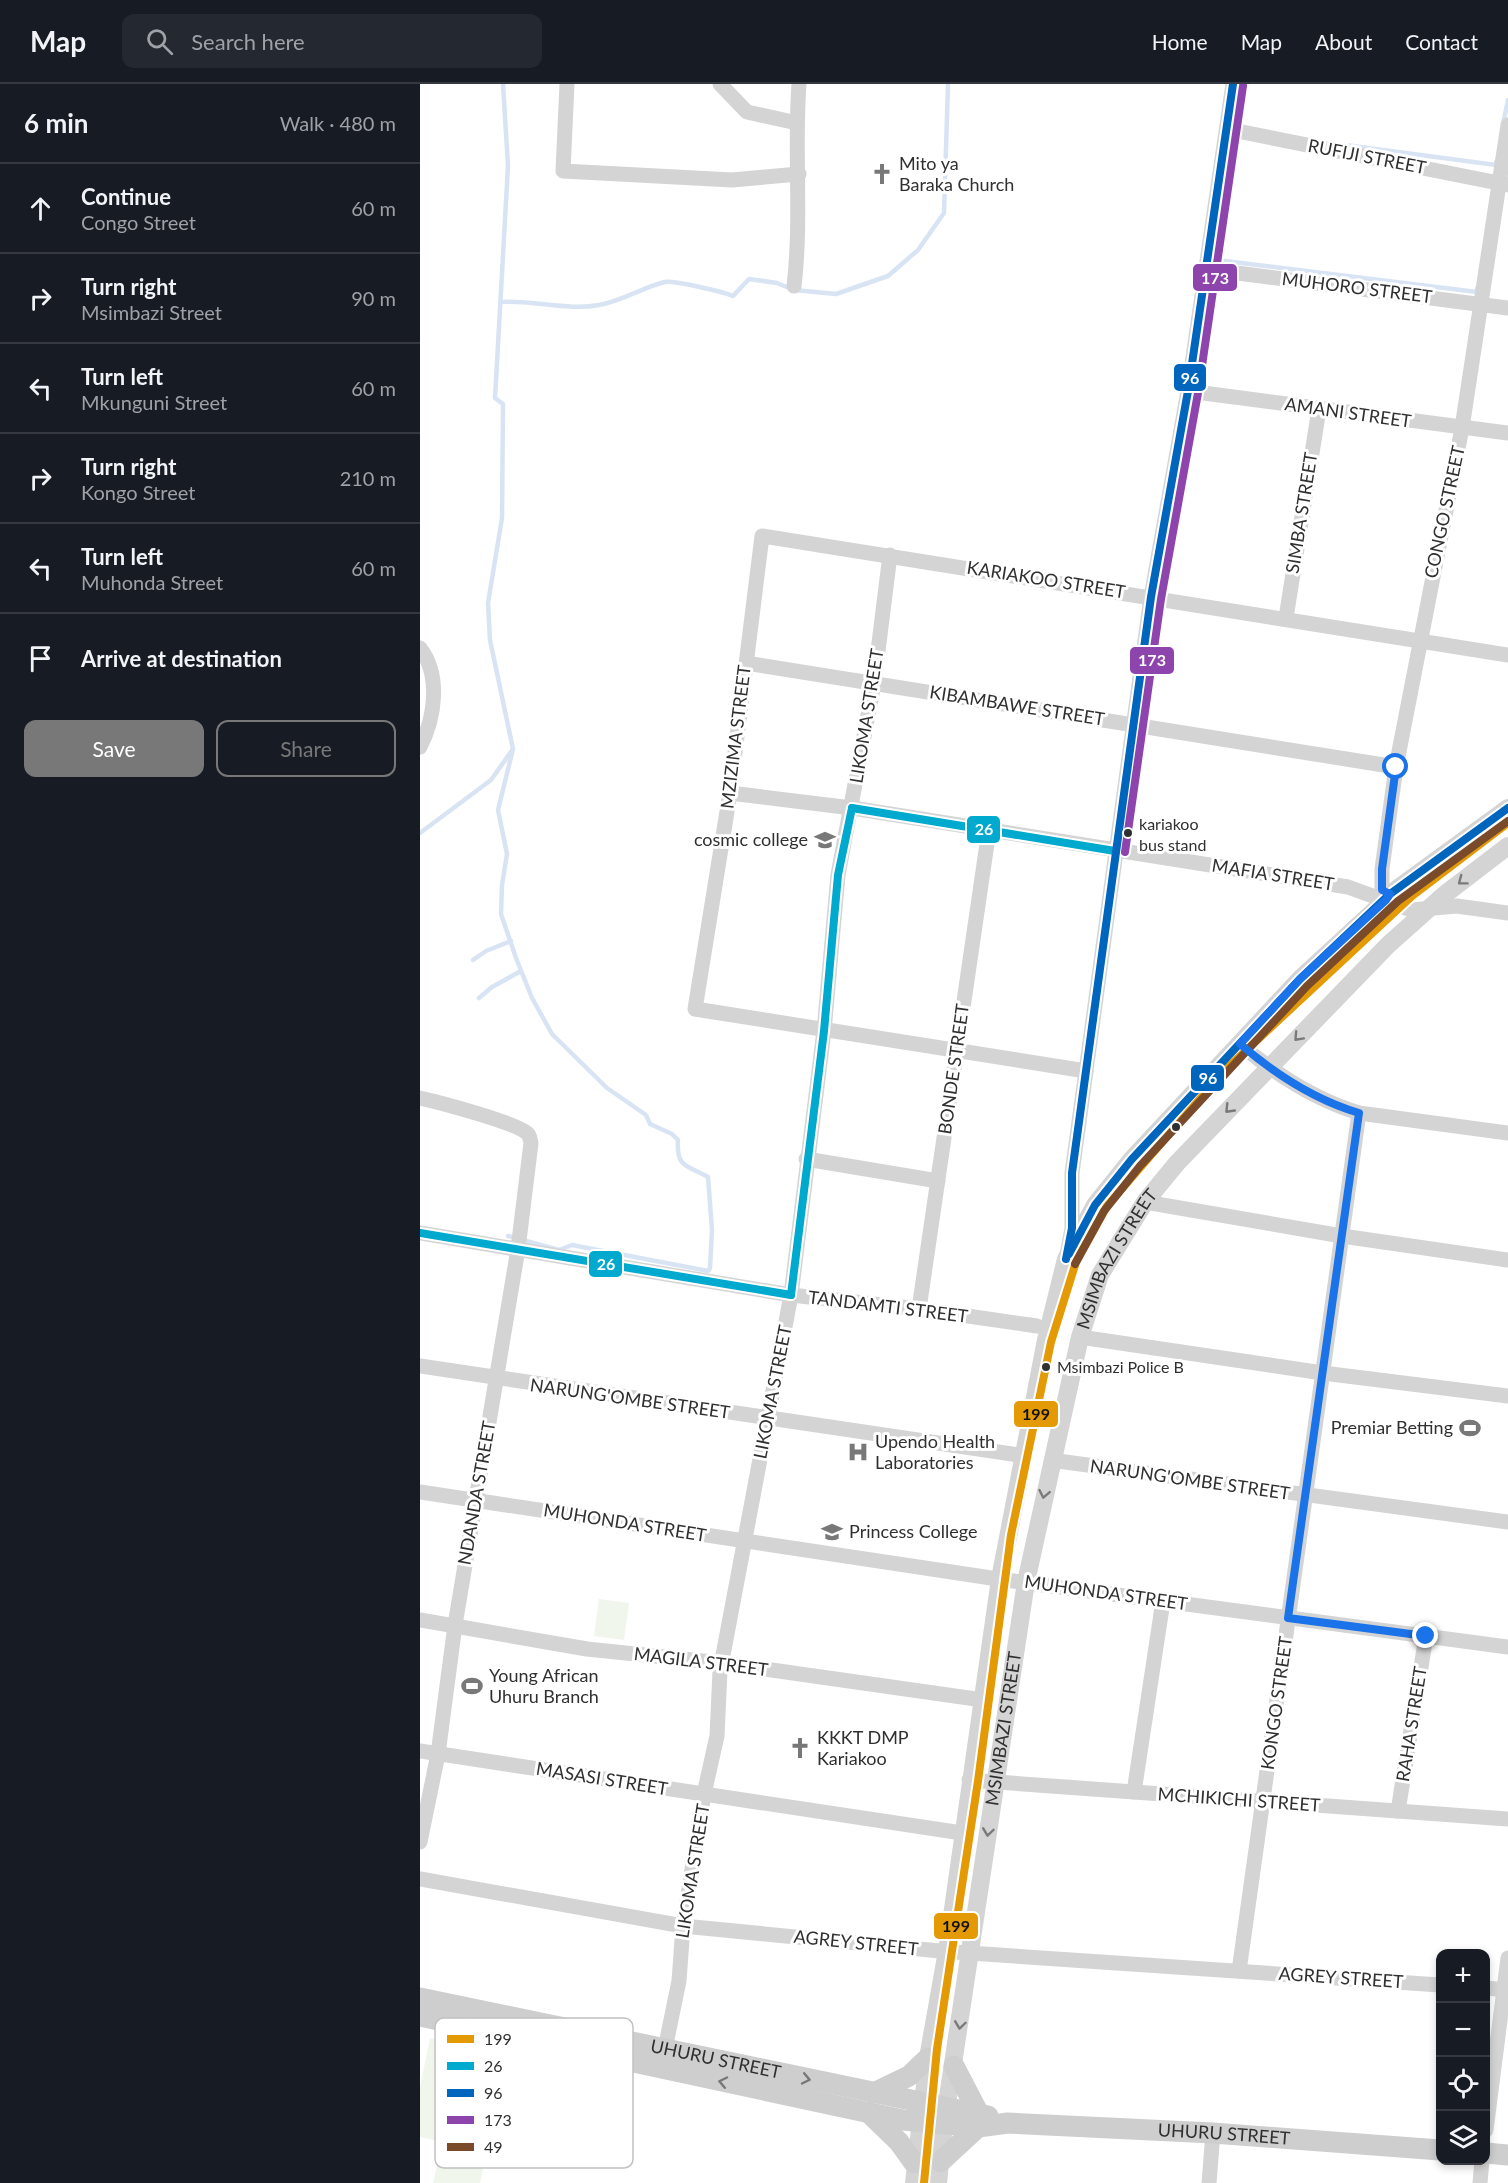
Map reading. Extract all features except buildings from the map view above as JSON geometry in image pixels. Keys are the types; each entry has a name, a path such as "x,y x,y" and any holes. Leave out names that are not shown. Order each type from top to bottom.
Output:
{"main road":[{"name":"UHURU STREET","path":"420,1998 516,2018"},
{"name":"UHURU STREET","path":"420,2016 435,2019"},
{"name":"UHURU STREET","path":"633,2042 871,2103"},
{"name":"UHURU STREET","path":"633,2057 871,2103 978,2120 1213,2133 1436,2150"},
{"path":"914,2173 899,2142 871,2103 909,2076 928,2058"},
{"path":"939,2173 978,2120 954,2066"},
{"path":"1490,2153 1508,2155"}],"street":[{"path":"567,84 563,171 732,180 799,174"},
{"path":"720,84 747,112 797,123"},
{"path":"794,286 799,174 797,123 799,84"},
{"path":"1066,1259 1072,1228 1072,1173 1151,597 1188,391 1233,84"},
{"name":"CONGO STREET","path":"1388,897 1382,890 1382,869 1396,767 1418,642 1462,428 1504,185 1508,125"},
{"name":"RUFIJI STREET","path":"1227,129 1504,185"},
{"name":"MUHORO STREET","path":"1206,268 1508,308"},
{"name":"AMANI STREET","path":"1188,391 1508,433"},
{"name":"SIMBA STREET","path":"1286,618 1319,409"},
{"name":"KARIAKOO STREET","path":"762,536 1508,655"},
{"name":"MZIZIMA STREET","path":"762,536 730,793 695,1009 824,1031"},
{"name":"LIKOMA STREET","path":"665,2049 679,1981 683,1926 704,1794 717,1736 722,1663 791,1295 806,1159 824,1031 838,875 874,683 890,555"},
{"path":"420,648 430,666 434,684 427,730 420,747"},
{"name":"KIBAMBAWE STREET","path":"746,663 1396,767"},
{"name":"MAFIA STREET","path":"730,793 852,808 1348,887 1388,897 1411,910 1428,910 1447,906 1508,913"},
{"name":"MSIMBAZI STREET","path":"914,2173 928,2058 947,1951 969,1780 1000,1579 1046,1340 1066,1259 1095,1205 1132,1159 1300,979 1388,897 1508,808"},
{"name":"BONDE STREET","path":"919,1308 989,830"},
{"name":"MSIMBAZI STREET","path":"939,2173 945,2115 971,1953 994,1782 1026,1582 1080,1337 1100,1275 1145,1202 1177,1163 1388,945 1508,846"},
{"path":"824,1031 1086,1071"},
{"path":"1240,1044 1287,1080 1337,1107 1359,1113 1508,1133"},
{"name":"NDANDA STREET","path":"420,1098 471,1111 519,1129 528,1134 531,1143 518,1249 455,1624 438,1754 420,1842"},
{"name":"KONGO STREET","path":"1239,1971 1359,1113"},
{"path":"806,1159 938,1181"},
{"path":"1145,1202 1342,1236 1508,1260"},
{"name":"TANDAMTI STREET","path":"420,1233 791,1295 919,1308 1037,1326"},
{"path":"1080,1337 1323,1373 1508,1396"},
{"name":"NARUNG'OMBE STREET","path":"420,1366 1019,1455"},
{"name":"NARUNG'OMBE STREET","path":"1051,1462 1058,1461 1508,1522"},
{"name":"MUHONDA STREET","path":"420,1492 1000,1579 1508,1647"},
{"path":"1134,1792 1163,1601"},
{"name":"MAGILA STREET","path":"420,1620 455,1624 587,1649 722,1663 983,1700"},
{"name":"RAHA STREET","path":"1398,1811 1426,1636"},
{"name":"MASASI STREET","path":"420,1751 962,1833"},
{"name":"MCHIKICHI STREET","path":"969,1780 1508,1819"},
{"name":"AGREY STREET","path":"420,1879 683,1926 971,1953 1436,1985"},
{"path":"1488,2111 1506,1989 1508,1958"},
{"path":"1490,1988 1506,1989"},
{"path":"1209,2183 1213,2133"},
{"path":"1480,2183 1482,2165"}],"shaded area":[{"path":"599,1599 629,1603 624,1640 594,1636"},
{"path":"430,2038 435,2039 435,2140 420,2137 420,2087"},
{"path":"436,2168 483,2168 480,2183 433,2183"}],"waterway":[{"path":"420,833 491,780 513,749 490,640 488,603 502,518 503,404 495,398 508,166 503,84"},
{"path":"502,302 588,307 608,303 665,282 699,287 733,296 749,279 777,283 794,290 836,294 888,276 918,250 944,213 948,84"},
{"path":"1247,84 1217,260 1477,292 1477,289"},
{"path":"1503,124 1508,100"},
{"path":"1338,144 1496,165 1496,162"},
{"path":"508,1236 559,1250 572,1245 708,1271 710,1268 712,1230 708,1177 681,1161 678,1140 672,1134 650,1124 646,1115 607,1088 552,1034 532,998 516,958 501,914 502,885 507,854 498,810 513,749"},
{"path":"473,960 486,951 511,941"},
{"path":"479,998 492,987 521,971"}],"transit line":[{"name":"96","path":"1066,1259 1072,1228 1072,1173 1151,597 1188,391 1233,84"},
{"name":"173","path":"1125,852 1161,599 1198,393 1243,86"},
{"name":"26","path":"852,808 1115,851"},
{"name":"26","path":"791,1295 824,1031 838,875 852,808"},
{"name":"96","path":"1069,1254 1095,1205 1132,1159 1300,979 1390,894 1508,808"},
{"name":"49","path":"1075,1264 1104,1211 1140,1166 1307,986 1398,901 1508,821"},
{"name":"199","path":"924,2183 937,2049 978,1781 1011,1535 1051,1342 1076,1262 1107,1206 1224,1071 1412,896 1508,823"},
{"name":"26","path":"420,1233 791,1295"}],"place":[{"name":"Mito ya Baraka Church","path":"882,174"},
{"name":"kariakoo bus stand","path":"1128,833"},
{"name":"cosmic college","path":"825,840"},
{"name":"Msimbazi Police B","path":"1046,1367"},
{"name":"Premiar Betting","path":"1470,1428"},
{"name":"Upendo Health Laboratories","path":"858,1452"},
{"name":"Princess College","path":"832,1532"},
{"name":"Young African Uhuru Branch","path":"472,1686"},
{"name":"KKKT DMP Kariakoo","path":"800,1748"}],"route":[{"path":"1396,767 1382,869 1382,890 1390,894 1300,979 1240,1044 1287,1080 1337,1107 1359,1113 1288,1618 1426,1636"}]}
